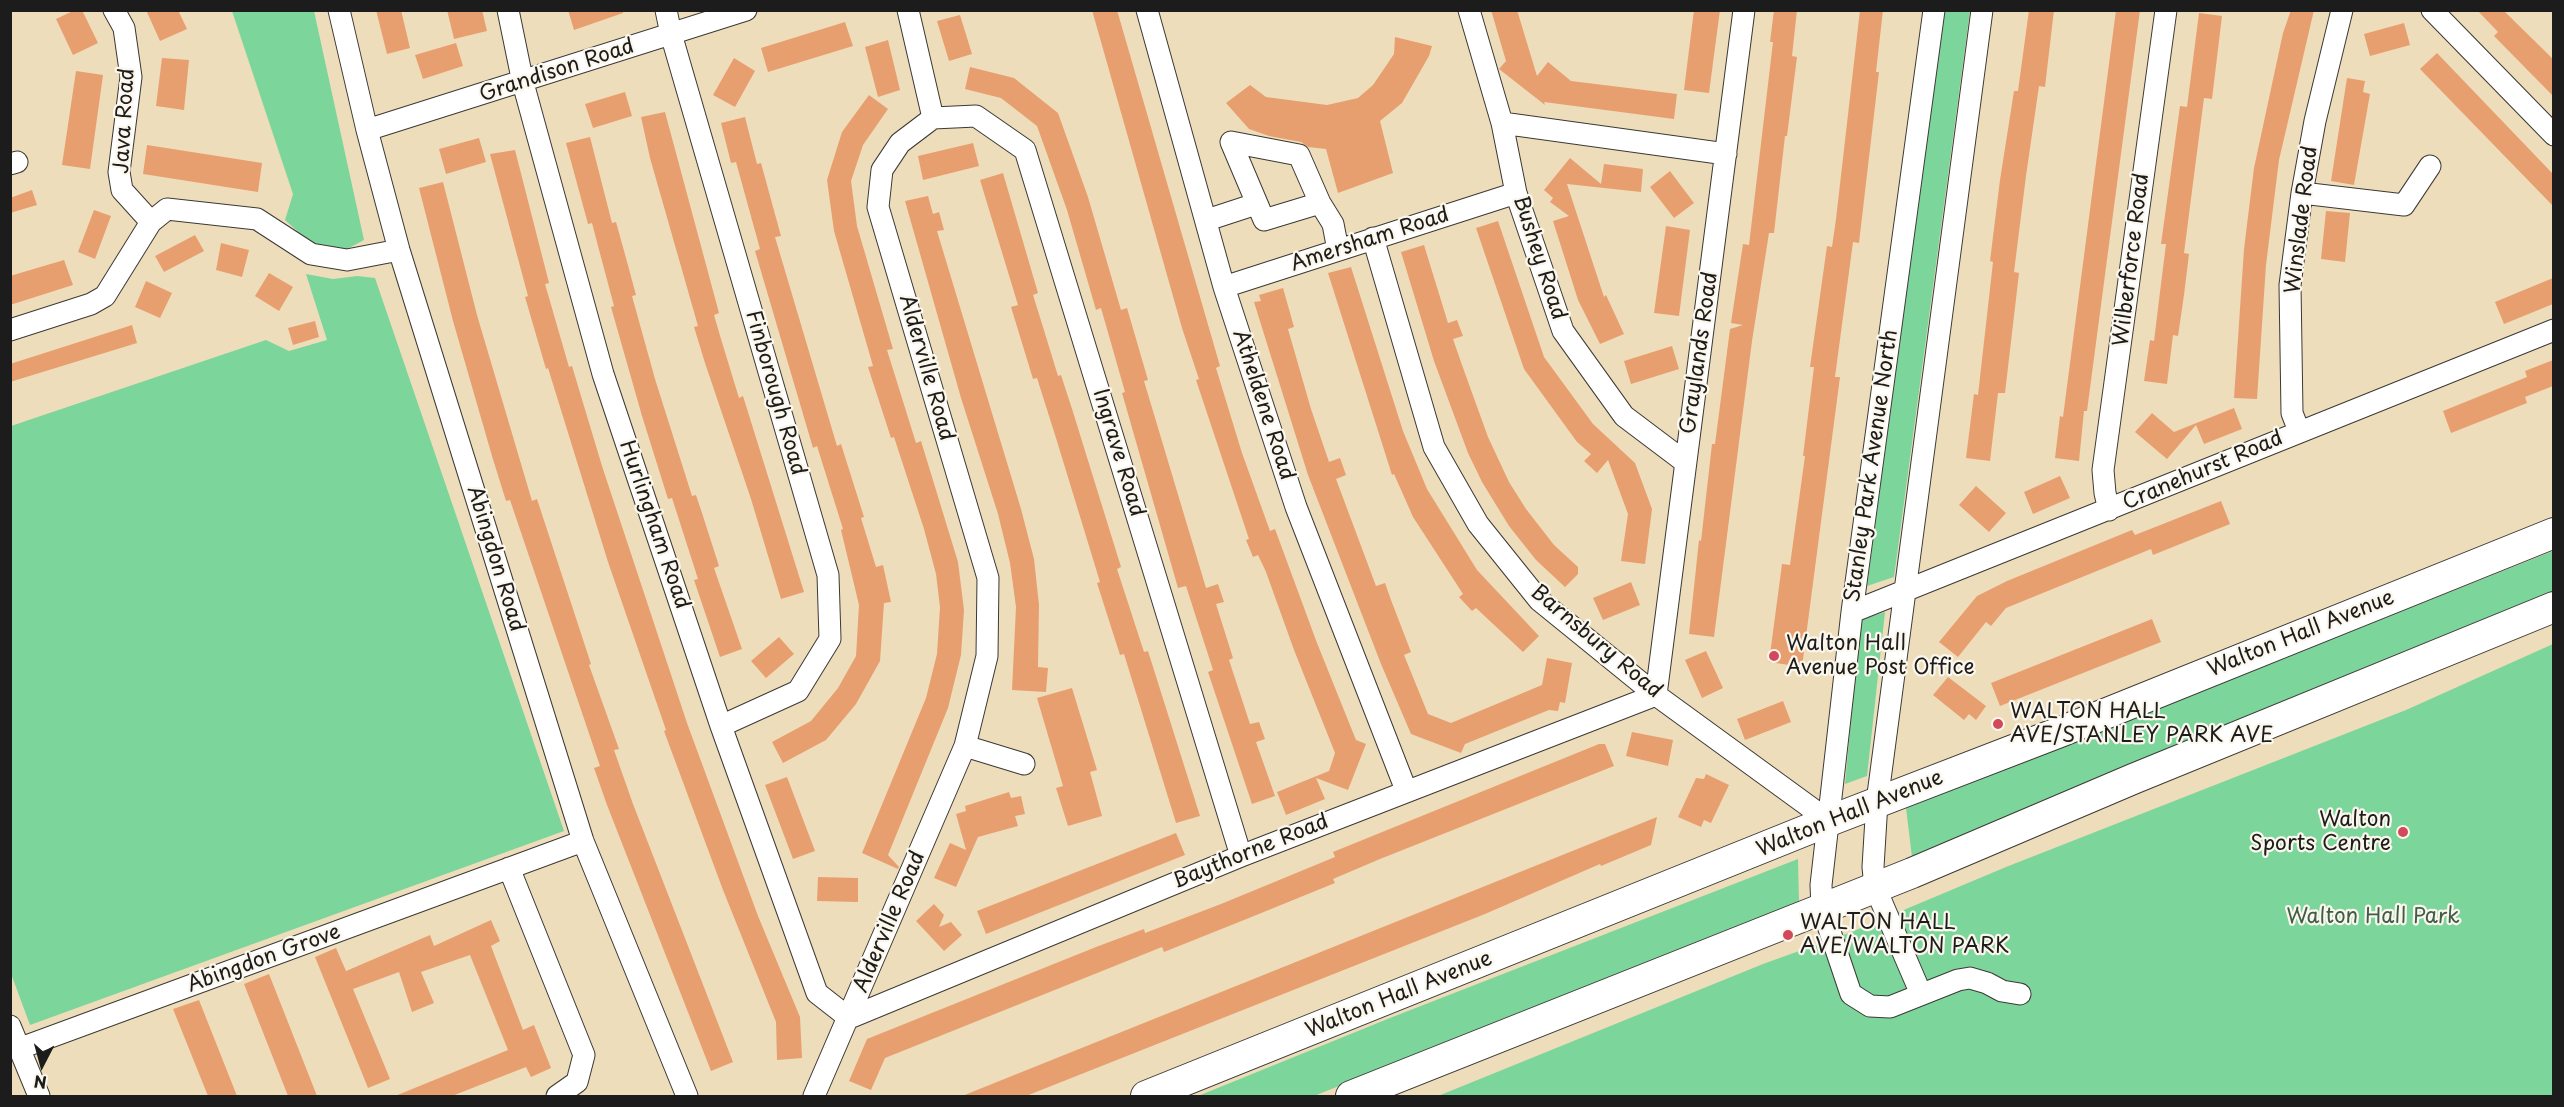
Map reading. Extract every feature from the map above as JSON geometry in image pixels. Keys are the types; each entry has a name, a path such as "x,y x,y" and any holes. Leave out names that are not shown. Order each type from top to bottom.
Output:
{"highway":[{"name":"Walton Hall Avenue","path":"1146,1096 2553,533"},
{"path":"1351,1096 1875,887 2553,607"}],"street":[{"name":"Java Road","path":"114,10 124,28 131,77 119,172 122,190 151,222"},
{"name":"Abingdon Road","path":"339,10 367,130 399,250 583,842 687,1096"},
{"name":"Hurlingham Road","path":"508,10 523,83 603,374 722,726 818,993 849,1018"},
{"name":"Finborough Road","path":"666,10 671,34 828,575 830,639 798,691 722,726"},
{"name":"Grandison Road","path":"367,130 523,83 746,10"},
{"path":"908,10 933,118"},
{"name":"Atheldene Road","path":"1147,10 1224,286 1296,507 1406,790"},
{"name":"Bushey Road","path":"1469,10 1502,123 1516,193 1563,331 1624,416 1685,462"},
{"name":"Graylands Road","path":"1656,694 1744,10"},
{"name":"Stanley Park Avenue North","path":"1934,10 1852,612 1821,885 1822,908 1851,994 1870,1006 1890,1006 1958,980 1970,978 2002,991 2020,994"},
{"path":"1921,994 1875,887 1873,867 1877,802 1982,10"},
{"name":"Wilberforce Road","path":"2109,510 2103,470 2166,10"},
{"name":"Winslade Road","path":"2299,430 2292,413 2290,285 2302,193 2315,121 2342,10"},
{"path":"2432,10 2553,135"},
{"name":"Ingrave Road","path":"933,118 976,116 1025,150 1241,856"},
{"name":"Alderville Road","path":"814,1096 965,746 987,656 988,578 878,207 882,170 900,143 933,118"},
{"path":"1502,123 1726,154"},
{"path":"1320,203 1264,220 1231,142 1299,155 1320,203 1333,224 1338,250"},
{"path":"2302,193 2404,205 2430,166"},
{"name":"Amersham Road","path":"1224,286 1516,193"},
{"path":"1207,220 1256,204"},
{"path":"10,330 91,304 105,296 151,222 167,210 257,219 311,254 347,260 399,250"},
{"name":"Barnsbury Road","path":"1372,238 1434,447 1478,524 1539,600 1656,694 1829,821"},
{"name":"Cranehurst Road","path":"1852,612 2109,510 2299,430 2553,330"},
{"name":"Baythorne Road","path":"849,1018 1241,856 1656,694"},
{"path":"965,746 1024,764"},
{"name":"Abingdon Grove","path":"18,1049 583,842"},
{"path":"509,868 585,1055 577,1082 557,1096"},
{"path":"10,1026 39,1096"}],"green space":[{"path":"232,11 314,11 364,240 347,249 328,249 307,240 285,220 293,194"},
{"path":"1944,11 1970,11 1894,577 1867,586"},
{"path":"306,274 333,279 357,276 375,278 564,831 30,1025 10,971 11,426 266,340 289,351 327,340"},
{"path":"2553,551 2553,598 1912,857 1906,808"},
{"path":"1885,612 1867,776 1845,784 1860,620"},
{"name":"Walton Hall Park","path":"2553,644 2553,1096 1438,1096 1763,964 1849,933 2006,867 2406,710"},
{"path":"1798,859 1799,902 1314,1096 1198,1096 1390,1018"}],"building":[{"path":"75,10 82,10 98,43 73,55 56,19"},
{"path":"146,10 178,10 187,29 160,41"},
{"path":"376,10 401,10 410,48 387,54"},
{"path":"447,10 482,10 487,31 454,39"},
{"path":"568,10 623,10 623,13 574,30"},
{"path":"1092,10 1117,10 1220,366 1216,368 1242,453 1270,531 1275,529 1356,740 1366,744 1348,790 1316,778 1325,799 1286,815 1277,792 1329,771 1335,753 1266,572 1258,555 1253,557 1246,540 1249,539 1196,380 1199,379 1182,328"},
{"path":"1491,10 1517,10 1537,76 1548,62 1571,81 1677,94 1674,119 1544,102 1545,105 1499,69 1506,61"},
{"path":"1694,10 1720,10 1709,93 1684,90"},
{"path":"1774,10 1797,10 1792,56 1797,57 1774,233 1769,233 1752,341 1714,637 1689,634 1699,540 1701,541 1712,444 1715,444 1730,329 1743,325 1731,323 1743,244 1749,245 1773,42 1770,42"},
{"path":"1860,10 1883,10 1876,72 1879,72 1859,243 1853,242 1835,377 1840,377 1802,667 1769,662 1782,564 1790,565 1814,367 1810,367 1827,246 1832,247 1836,219"},
{"path":"2029,10 2054,10 2045,87 2039,86 2026,176 2014,272 2019,273 2005,393 1998,393 1990,461 1966,458 1974,394 1978,395 2000,180 2014,91 2018,91"},
{"path":"2116,10 2140,10 2079,461 2055,458 2060,416 2063,417"},
{"path":"2291,10 2314,10 2279,160 2266,265 2257,399 2234,398 2244,249 2254,168 2283,33"},
{"path":"2477,10 2503,10 2553,59 2553,96 2494,36 2498,32"},
{"path":"2199,13 2222,16 2212,99 2204,98 2184,253 2189,254 2184,295 2178,336 2173,335 2167,384 2144,381 2150,340 2154,341 2166,244 2161,244 2180,106 2187,107"},
{"path":"960,15 972,54 949,61 937,21"},
{"path":"845,22 853,46 768,72 761,48"},
{"path":"2404,23 2410,45 2370,56 2364,34"},
{"path":"1395,37 1432,46 1429,56 1402,103 1380,121 1393,173 1338,193 1326,149 1308,147 1301,142 1269,136 1249,129 1226,103 1250,85 1266,97 1327,105 1358,98 1373,85 1394,54"},
{"path":"888,40 900,90 878,97 865,47"},
{"path":"456,43 463,66 423,79 415,55"},
{"path":"2437,53 2553,174 2553,206 2420,69"},
{"path":"162,58 189,60 184,110 156,106"},
{"path":"734,58 755,71 735,107 713,95"},
{"path":"970,67 1014,78 1058,113 1088,197 1121,310 1127,308 1148,380 1144,381 1206,588 1218,584 1224,602 1216,604 1233,658 1229,660 1250,724 1259,722 1265,739 1256,742 1275,796 1252,804 1208,672 1213,670 1186,586 1178,588 1122,393 1125,392 1101,308 1096,310 1067,210 1037,126 1001,98 965,89"},
{"path":"76,71 103,75 90,169 62,165"},
{"path":"2347,78 2365,81 2363,92 2370,94 2354,185 2331,181"},
{"path":"625,92 632,116 593,128 585,104"},
{"path":"869,95 888,109 863,145 851,181 857,226 893,349 887,350 916,443 921,441 958,562 964,610 961,655 948,708 888,855 899,867 898,869 862,853 926,698 937,654 940,607 936,574 924,529 868,367 873,366 834,231 827,180 842,132"},
{"path":"665,112 719,313 714,315 739,398 743,396 804,592 781,599 751,499 694,327 698,326 650,158 641,117"},
{"path":"745,117 757,164 761,163 781,236 775,237 837,446 841,444 864,517 861,518 876,567 883,565 891,602 884,603 880,661 856,704 826,740 783,763 772,742 811,721 838,688 856,656 859,605 841,530 843,529 817,446 813,448 755,251 760,249 736,162 731,163 721,123"},
{"path":"590,137 612,223 616,222 636,295 632,296 655,379 692,496 696,495 702,513 719,566 714,568 742,649 720,657 694,580 698,579 672,498 668,499 642,416 611,307 614,306 592,223 588,224 566,143"},
{"path":"479,138 486,162 446,174 439,149"},
{"path":"973,143 979,166 923,180 918,156"},
{"path":"147,145 262,163 258,192 143,174"},
{"path":"515,150 549,283 545,284 569,367 572,366 602,466 687,723 758,916 800,1017 802,1058 777,1060 776,1022 723,890 664,731 666,730 608,562 548,368 546,369 525,297 528,296 490,154"},
{"path":"1570,158 1601,184 1604,164 1643,169 1641,192 1567,184 1604,297 1606,295 1624,334 1600,344 1578,300 1553,221 1569,216 1550,202 1553,198 1544,190"},
{"path":"1670,171 1694,203 1674,218 1650,187"},
{"path":"1003,173 1038,293 1033,295 1058,376 1061,375 1073,412 1121,567 1117,569 1144,652 1148,651 1200,816 1176,823 1124,654 1120,655 1097,583 1100,582 1037,378 1033,379 1011,307 1018,305 980,180"},
{"path":"443,182 477,315 532,501 537,499 591,664 589,665 619,749 614,750 733,1062 711,1071 607,805 594,768 600,766 510,500 506,501 492,456 453,321 419,188"},
{"path":"32,190 37,205 10,213 10,198"},
{"path":"928,196 933,214 939,212 944,230 937,231 1034,559 1039,605 1038,667 1048,668 1046,692 1012,690 1016,607 1010,563 998,514 961,398 905,201"},
{"path":"94,210 111,216 95,259 78,252"},
{"path":"2326,211 2350,213 2345,262 2321,259"},
{"path":"1498,221 1544,357 1593,424 1635,463 1652,509 1645,564 1621,561 1628,514 1608,460 1597,473 1584,461 1591,454 1577,442 1524,369 1476,228"},
{"path":"1666,226 1690,230 1679,316 1654,313"},
{"path":"195,235 204,251 164,272 155,256"},
{"path":"221,243 249,250 242,277 216,270"},
{"path":"1424,245 1448,323 1457,320 1463,336 1453,339 1488,437 1509,482 1526,509 1554,545 1578,567 1578,574 1565,587 1536,560 1509,526 1482,482 1468,453 1434,361 1401,252"},
{"path":"64,260 73,285 10,305 10,276"},
{"path":"1351,267 1403,431 1427,489 1477,570 1539,636 1523,652 1476,608 1472,611 1459,597 1463,594 1413,517 1394,474 1392,475 1328,273"},
{"path":"269,273 293,287 279,311 255,296"},
{"path":"2553,278 2553,304 2504,324 2495,302"},
{"path":"146,281 172,293 160,318 135,307"},
{"path":"1283,288 1294,327 1288,329 1329,462 1340,458 1346,475 1336,479 1376,586 1385,583 1411,652 1404,655 1428,714 1451,723 1542,685 1547,658 1572,663 1565,703 1560,702 1558,711 1549,710 1465,744 1461,753 1411,734 1381,664 1308,475 1254,302 1261,301 1259,295"},
{"path":"315,321 319,337 293,345 288,328"},
{"path":"132,325 137,343 10,382 10,364"},
{"path":"1672,346 1679,369 1631,384 1624,361"},
{"path":"2553,360 2553,386 2525,397 2527,403 2451,433 2443,411 2527,377 2525,371"},
{"path":"2234,408 2242,429 2204,444 2196,425 2167,459 2135,432 2152,413 2174,432"},
{"path":"2060,476 2070,498 2033,514 2024,492"},
{"path":"1976,486 2006,513 1989,532 1959,505"},
{"path":"2221,501 2230,524 2153,555 2151,549 2006,608 1991,626 1986,622 1958,657 1939,642 1977,596 2007,581 2132,530 2135,535"},
{"path":"1631,582 1640,605 1603,620 1593,598"},
{"path":"2152,619 2161,642 2000,706 1991,683"},
{"path":"779,637 794,654 766,678 751,661"},
{"path":"1706,651 1723,688 1702,698 1685,660"},
{"path":"1948,677 1986,706 1976,720 1969,714 1964,720 1933,695"},
{"path":"1072,688 1097,770 1090,772 1102,816 1068,826 1056,788 1063,786 1037,698"},
{"path":"1783,701 1791,722 1745,740 1737,719"},
{"path":"1632,732 1673,740 1668,766 1626,756"},
{"path":"1599,744 1605,744 1614,766 1380,859 1333,879 1335,883 1249,918 1164,952 1162,947 885,1058 871,1090 849,1081 867,1039 1096,947 1144,929 1145,933 1221,904 1335,857 1333,852"},
{"path":"1706,774 1729,785 1711,823 1704,820 1701,827 1678,817 1696,778 1704,779"},
{"path":"787,777 815,851 793,859 765,785"},
{"path":"1009,792 1011,798 1021,796 1025,814 1015,816 1018,826 978,837 956,887 934,878 950,843 966,850 956,814 966,811 965,806"},
{"path":"1657,817 1651,845 1601,866 1600,864 1485,914 1026,1096 962,1096"},
{"path":"1176,833 1185,855 986,934 977,911"},
{"path":"818,877 858,878 858,902 817,901"},
{"path":"934,904 944,915 939,927 951,922 962,935 944,951 916,921"},
{"path":"491,920 500,941 491,946 523,1030 534,1025 551,1068 531,1077 526,1067 452,1096 395,1096 508,1050 470,955 421,972 434,1003 412,1012 399,972 353,989 390,1079 368,1088 315,957 336,948 346,971 430,935 434,946"},
{"path":"269,974 317,1096 288,1096 244,984"},
{"path":"199,1000 237,1096 208,1096 173,1009"}],"place":[{"name":"Walton Hall Avenue Post Office","path":"1774,656"},
{"name":"WALTON HALL AVE/STANLEY PARK AVE","path":"1998,724"},
{"name":"Walton Sports Centre","path":"2403,832"},
{"name":"WALTON HALL AVE/WALTON PARK","path":"1788,935"}]}
